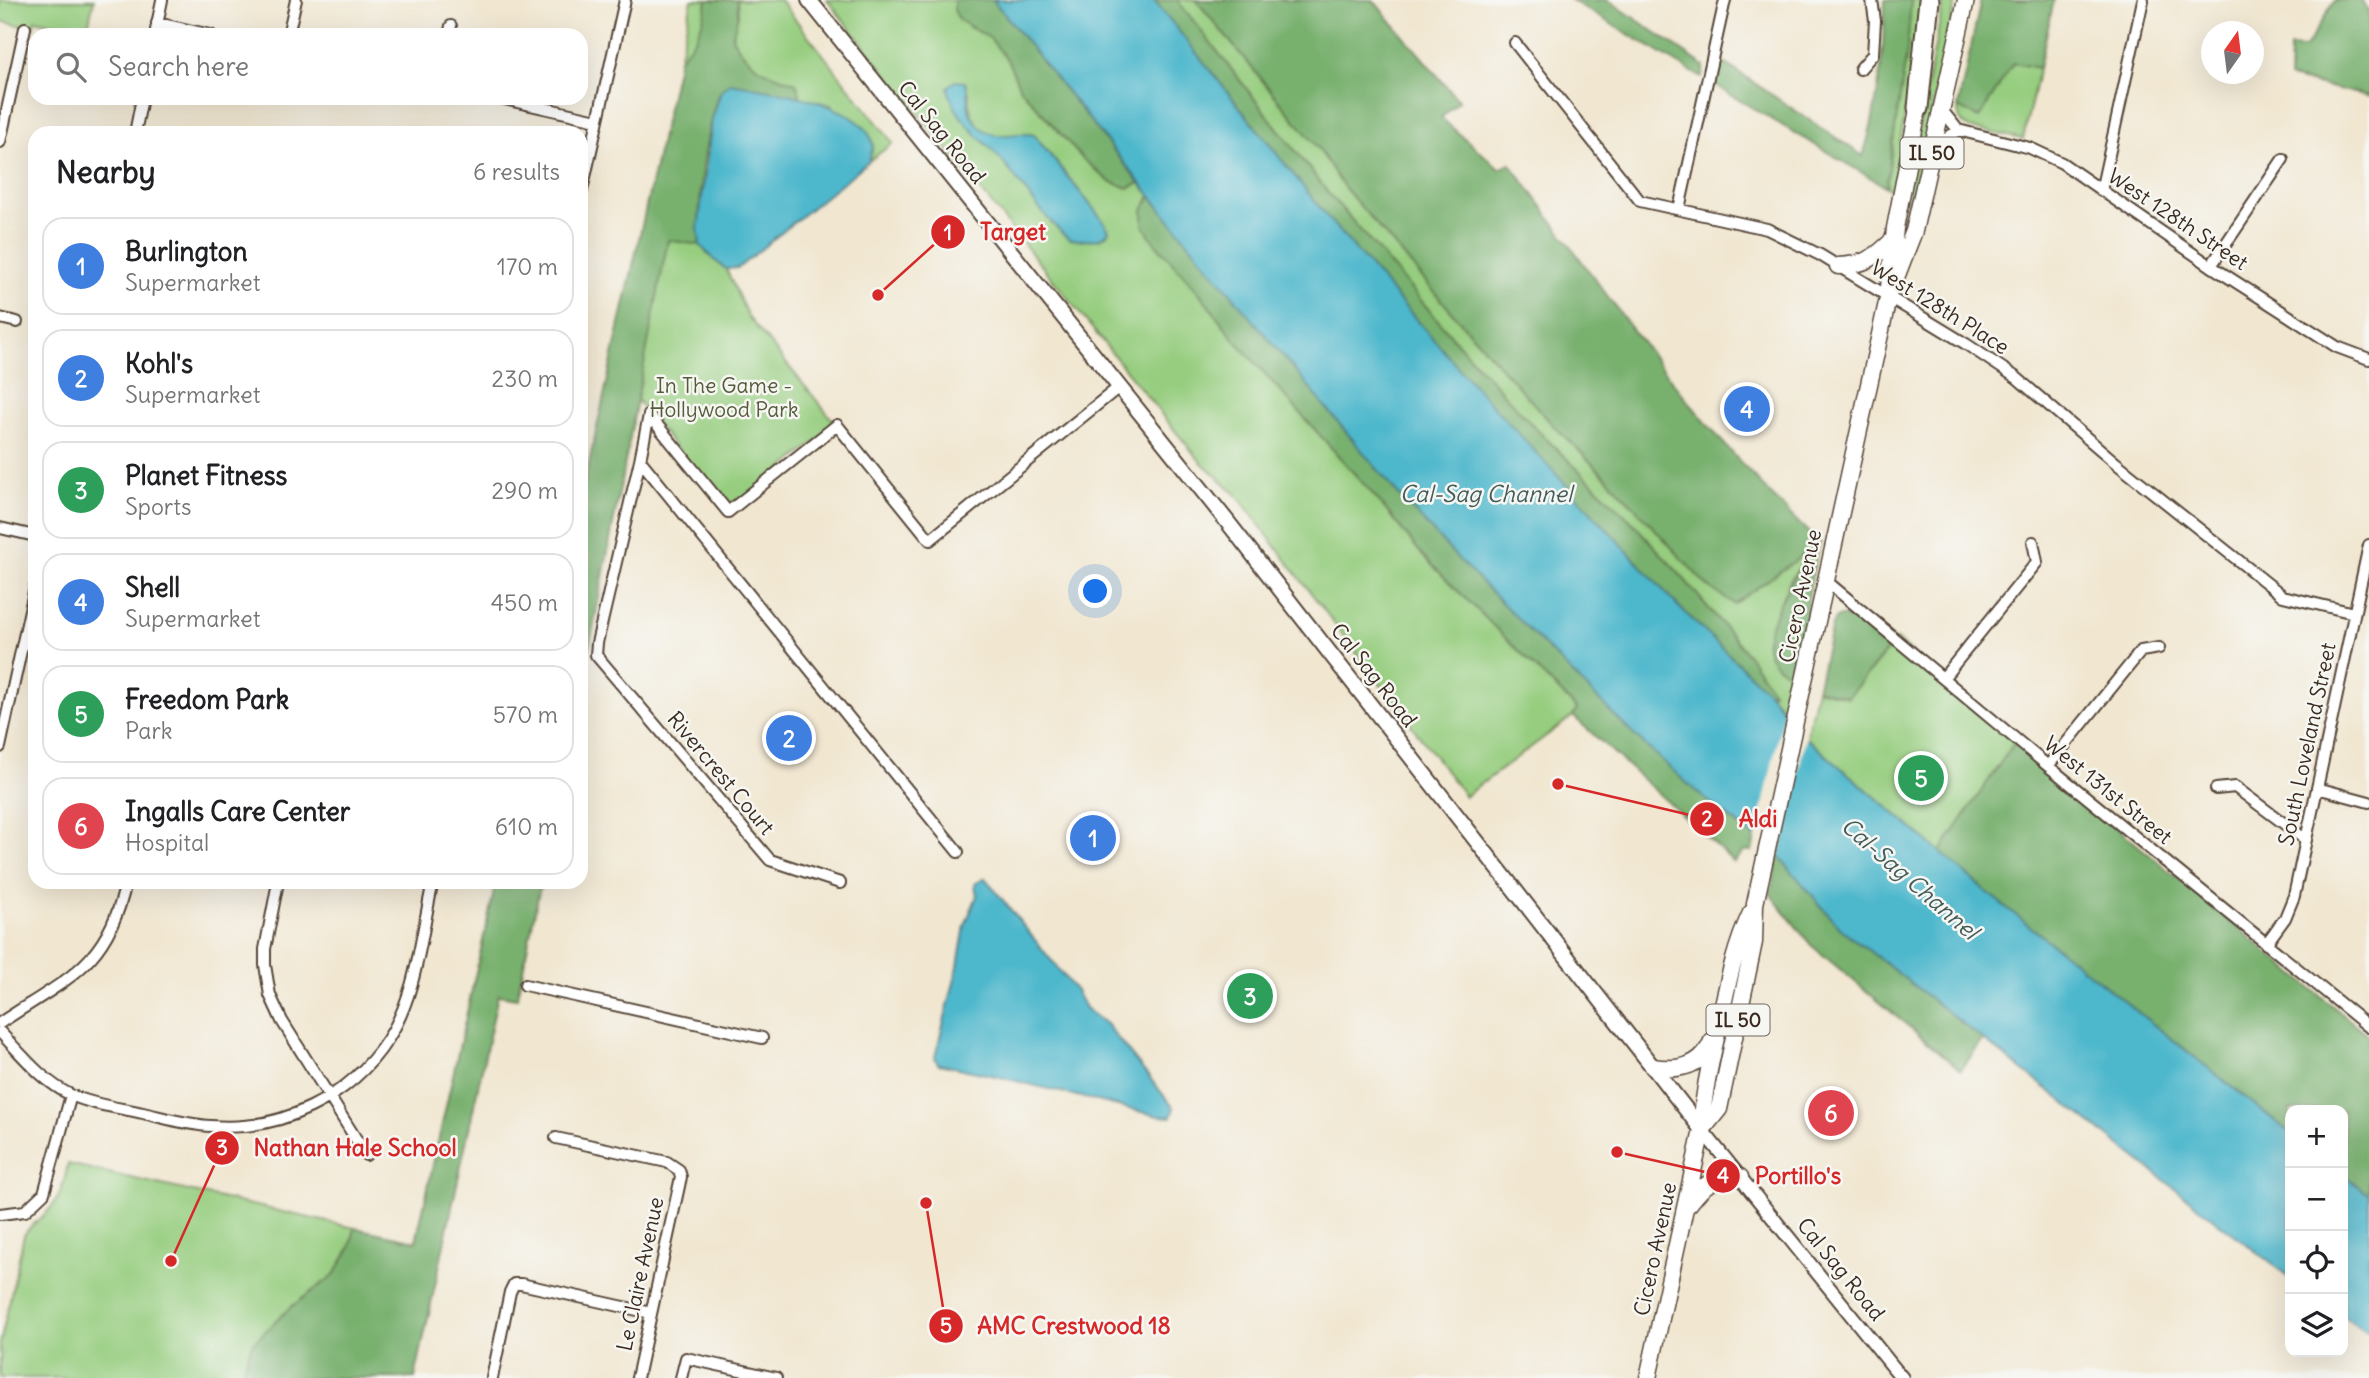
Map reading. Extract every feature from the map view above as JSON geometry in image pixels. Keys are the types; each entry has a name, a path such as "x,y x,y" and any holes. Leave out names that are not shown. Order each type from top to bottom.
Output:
{"highway":[{"path":"1918,108 1929,0"}],"main road":[{"name":"Cal Sag Road","path":"809,0 1234,531 1702,1130"},
{"name":"Cicero Avenue","path":"1702,1130 1719,1108 1754,942 1755,904 1888,298 1894,239 1938,0"},
{"name":"Cicero Avenue","path":"1888,298 1914,231 1966,0"},
{"path":"1838,266 1856,265 1877,256 1894,239"},
{"name":"Cicero Avenue","path":"1648,1378 1702,1130 1702,1102 1719,1023 1738,942 1755,904"},
{"path":"1653,1067 1671,1070 1696,1062 1710,1047 1719,1023"},
{"path":"1685,1209 1704,1184 1718,1179 1740,1177"}],"street":[{"path":"156,28 162,0"},
{"path":"290,28 296,0"},
{"path":"588,162 625,0"},
{"path":"1679,209 1725,0"},
{"path":"1860,69 1873,54 1875,21 1872,0"},
{"path":"2101,191 2143,0"},
{"path":"0,142 2,122 25,28"},
{"name":"West 128th Place","path":"1515,44 1640,201 1767,229 1838,266 2017,378 2116,463 2283,596 2354,613"},
{"path":"136,126 141,105"},
{"path":"531,105 597,120"},
{"path":"1934,148 1958,130 1942,110"},
{"name":"West 128th Street","path":"1958,130 2030,148 2062,163 2211,266 2337,347 2369,359"},
{"path":"2211,266 2283,159"},
{"path":"0,318 17,323"},
{"path":"958,852 640,460 649,415 728,512 837,425 930,540 1119,387"},
{"name":"Rivercrest Court","path":"640,460 596,655 770,860 840,883"},
{"path":"0,528 28,534"},
{"path":"1944,677 2037,562 2034,542"},
{"name":"South Loveland Street","path":"2266,944 2285,918 2294,896 2369,544"},
{"name":"West 131st Street","path":"1825,580 2048,766 2369,1027"},
{"path":"0,747 28,619"},
{"path":"2048,766 2141,651 2159,648"},
{"path":"2217,789 2235,787 2306,840"},
{"path":"2317,788 2369,802"},
{"path":"0,1023 79,970 93,957 116,919 124,889"},
{"path":"277,889 265,948 266,982 270,995 282,1021 366,1155"},
{"path":"0,1032 46,1078 71,1095 211,1126 257,1125 303,1112 354,1078 388,1038 410,988 431,889"},
{"path":"525,985 762,1038"},
{"path":"0,1214 25,1210 44,1192 71,1095"},
{"name":"Cal Sag Road","path":"1702,1130 1902,1378"},
{"name":"Le Claire Avenue","path":"556,1138 667,1162 680,1170 681,1177 637,1378"},
{"path":"492,1378 514,1284 652,1313"},
{"path":"681,1378 686,1358 776,1378"}],"green space":[{"path":"0,0 94,0 88,28 73,28 35,20 33,28 0,21"},
{"path":"692,0 707,0 706,8 698,32 679,59"},
{"path":"707,0 737,0 738,15 732,38 745,56 759,68 796,83 801,98 730,83 722,90 716,102 704,165 700,245 668,240 588,654 588,468 679,59 690,46 704,17"},
{"path":"737,0 780,0 893,143 869,161 873,145 831,105 801,98 796,83 766,72 752,63 732,38 738,15"},
{"path":"827,0 954,0 954,10 969,27 990,38 1008,61 1020,88 1082,158 1109,181 1128,188 1140,183 1151,196 1143,210 1197,290 1235,340 1378,500 1424,557 1578,709 1573,716 1465,796 1236,494 1201,462","holes":["948,88 969,92 972,114 986,132 1001,136 1034,135 1105,223 1107,235 1099,239 1084,240 1052,224"]},
{"path":"954,0 993,0 1140,183 1128,188 1109,181 1082,158 1020,88 1008,61 990,38 959,20 954,10"},
{"path":"1154,0 1177,0 1330,195 1467,354 1535,428 1630,520 1684,579 1748,655 1773,692 1769,693 1677,605 1469,380 1333,224"},
{"path":"1177,0 1196,0 1319,149 1343,186 1463,325 1552,424 1734,604 1820,543 1814,566 1802,564 1791,578 1766,642 1778,667 1794,676 1784,710 1769,693 1773,692 1748,655 1684,579 1630,520 1535,428 1467,354 1330,195"},
{"path":"1196,0 1373,0 1459,101 1441,118 1500,169 1510,163 1694,409 1776,500 1820,543 1734,604 1706,585 1616,487 1552,424 1463,325 1343,186 1319,149"},
{"path":"1571,0 1608,0 1704,66 1702,78"},
{"path":"1885,0 1911,0 1907,51 1886,187 1714,85 1720,60 1863,156 1880,79"},
{"path":"1911,0 1923,0 1923,8 1892,191 1886,187 1907,51"},
{"path":"1944,0 1955,0 1955,5 1907,221 1904,221 1913,158"},
{"path":"1981,0 2054,0 2039,68 2013,63 1979,118 1958,107"},
{"path":"2335,0 2360,0 2369,10 2369,96 2289,78 2290,47 2305,48"},
{"path":"2013,63 2039,68 2023,139 1969,128 1963,124 1958,107 1979,118"},
{"path":"1151,196 1398,494 1464,565 1634,735 1699,794 1755,838 1752,851 1745,851 1734,862 1573,716 1577,709 1424,557 1378,500 1235,340 1197,290 1154,242 1143,225 1143,210"},
{"name":"In The Game - Hollywood Park","path":"668,239 700,245 726,269 748,317 837,425 728,512 636,399"},
{"path":"1803,564 1814,566 1794,676 1776,664 1769,655 1767,644 1780,602"},
{"path":"1840,616 1855,618 1890,647 1848,697 1817,689 1832,625"},
{"path":"1896,639 2017,739 1940,852 1806,738 1817,689 1848,697"},
{"path":"2014,743 2369,1036 2369,1195 2348,1178 2348,1105 2285,1105 2285,1129 1940,852"},
{"path":"1779,856 1840,928 1983,1039 1961,1070 1811,945 1770,894"},
{"path":"494,889 540,889 517,998 498,995 415,1378 240,1378 252,1344 291,1307 334,1275 350,1248 355,1228 416,1241"},
{"path":"68,1164 355,1228 350,1248 334,1275 291,1307 252,1344 240,1378 0,1378 0,1344 24,1235 58,1198"}],"water":[{"name":"Cal-Sag Channel","path":"993,0 1154,0 1333,224 1469,380 1677,605 1769,693 1806,738 1988,893 2285,1129 2285,1274 1840,928 1779,856 1699,794 1634,735 1464,565 1398,494 1188,242"},
{"path":"955,81 965,82 970,114 987,132 1000,135 1034,135 1105,223 1109,231 1106,235 1091,240 1069,239 1059,230 955,108 948,87"},
{"path":"730,83 789,94 834,108 853,118 867,130 873,145 869,161 738,268 726,269 700,245 698,228 712,119 721,91"},
{"path":"985,878 1076,991 1085,1008 1106,1024 1174,1108 1171,1117 938,1064 935,1057 958,966 965,925 977,896 975,884"},
{"path":"2348,1178 2369,1195 2369,1333 2348,1319"}],"pier":[{"path":"1785,706 1807,733 1779,856 1772,855 1755,842"}],"place":[{"name":"Target","path":"878,295"},
{"name":"Shell","path":"1747,409"},
{"name":"Kohl's","path":"789,738"},
{"name":"Freedom Park","path":"1921,778"},
{"name":"Aldi","path":"1558,784"},
{"name":"Burlington","path":"1093,838"},
{"name":"Planet Fitness","path":"1250,996"},
{"name":"Ingalls Care Center","path":"1831,1113"},
{"name":"Portillo's","path":"1617,1152"},
{"name":"AMC Crestwood 18","path":"926,1203"},
{"name":"Nathan Hale School","path":"171,1261"}]}
